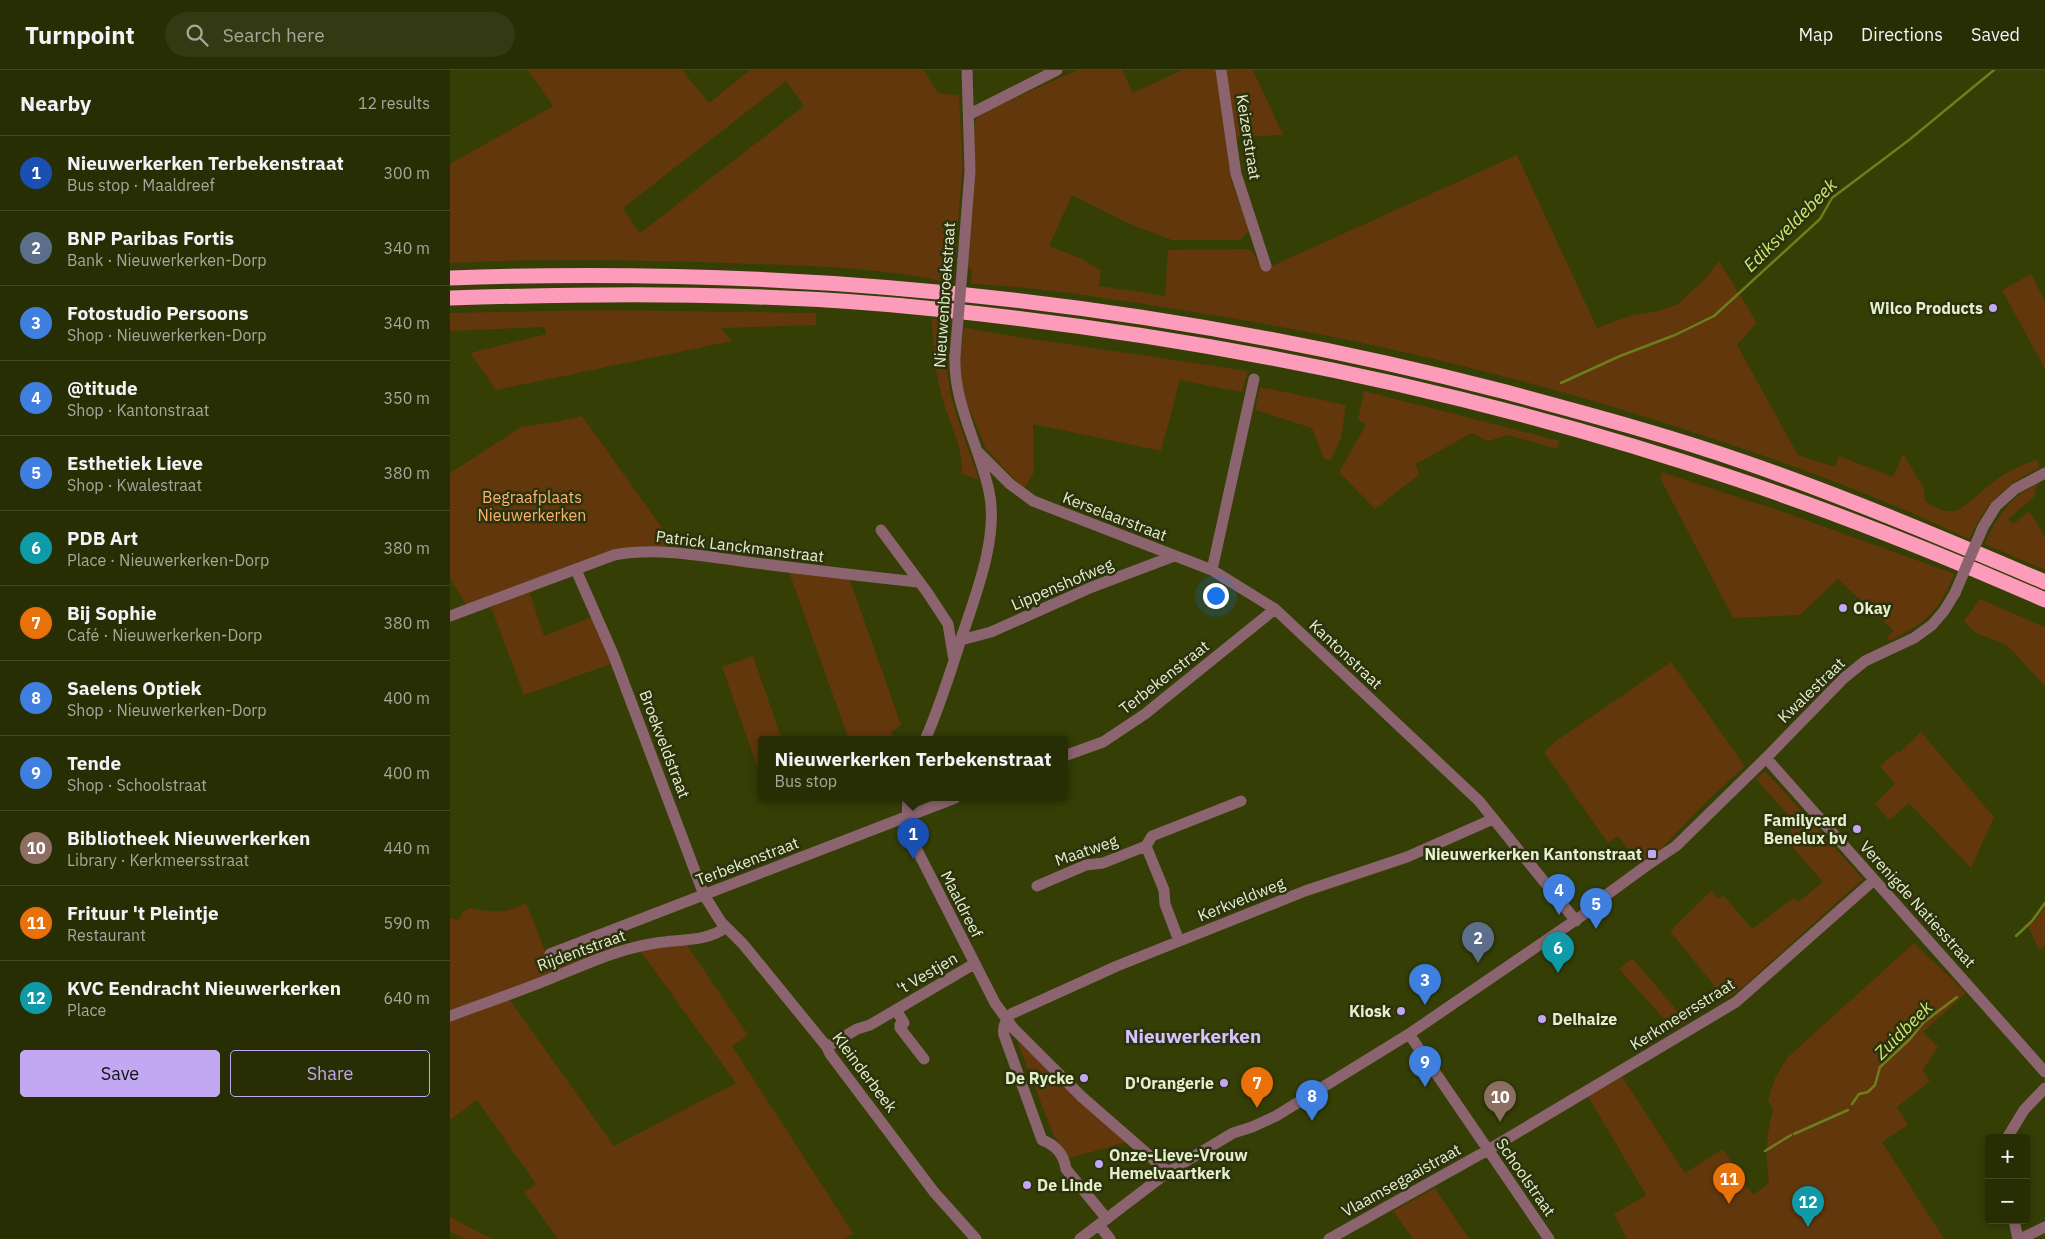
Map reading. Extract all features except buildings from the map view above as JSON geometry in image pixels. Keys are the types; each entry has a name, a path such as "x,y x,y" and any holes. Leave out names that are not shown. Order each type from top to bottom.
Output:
{"highway":[{"path":"450,278 521,275 675,276 806,280 939,291 1069,306 1239,333 1331,351 1450,378 1579,411 1735,459 1851,501 2045,582"},
{"path":"450,298 677,295 803,299 933,309 1067,325 1198,345 1326,369 1446,396 1576,429 1738,479 1944,557 2045,600"}],"street":[{"name":"Nieuwenbroekstraat","path":"954,662 974,599 991,528 990,493 954,376 970,171 970,114 967,70"},
{"path":"970,114 1057,70"},
{"name":"Keizerstraat","path":"1221,70 1236,174 1266,266"},
{"path":"1212,570 1254,378"},
{"name":"Kerselaarstraat","path":"978,452 1010,484 1033,501 1212,570"},
{"name":"Kwalestraat","path":"1080,1239 1168,1172 1233,1133 1252,1128 1276,1116 1409,1034 1576,921 1609,893 1676,846 1844,678 1865,661 1914,638 1932,626 1955,593 1983,528 1996,506 2015,489 2045,472"},
{"path":"990,493 998,484 1010,484"},
{"path":"881,530 948,624 954,662 943,699 927,736"},
{"name":"Patrick Lanckmanstraat","path":"450,616 614,555 631,552 685,552 750,562 918,582"},
{"name":"Lippenshofweg","path":"961,640 991,632 1092,587 1174,556"},
{"name":"Broekveldstraat","path":"576,570 613,654 704,895 726,927"},
{"name":"Kantonstraat","path":"1212,570 1275,609 1479,801 1576,921"},
{"name":"Terbekenstraat","path":"1068,755 1103,742 1145,714 1275,609"},
{"name":"Verenigde Natiesstraat","path":"1766,758 2045,1072"},
{"name":"Maaldreef","path":"908,801 907,818 915,846 974,964 1006,1019 1082,1097 1168,1172"},
{"name":"Terbekenstraat","path":"550,954 948,801"},
{"name":"Maatweg","path":"1037,886 1086,865 1103,863 1146,846 1152,836 1242,801"},
{"name":"Kerkveldweg","path":"1006,1019 1011,1014 1091,976 1305,891 1407,856 1492,819"},
{"path":"1146,846 1164,890 1165,904 1180,941"},
{"name":"Kerkmeersstraat","path":"1488,1150 1736,1002 1874,880"},
{"name":"Rijdentstraat","path":"450,1016 615,952 656,943 709,936 726,927"},
{"name":"Kleinderbeek","path":"726,927 766,972 827,1047 830,1054 934,1192 976,1239"},
{"name":"'t Vestjen","path":"827,1047 896,1010 974,964"},
{"name":"'t Vestjen","path":"896,1010 904,1023 900,1025 900,1028 924,1059"},
{"path":"1006,1019 1003,1030 1004,1035 1042,1140 1052,1144 1065,1159 1066,1169 1103,1222 1110,1239"},
{"name":"Schoolstraat","path":"1409,1034 1549,1239"},
{"path":"2009,1134 2024,1110 2045,1088"},
{"name":"Vlaamsegaaistraat","path":"1329,1239 1488,1150"},
{"path":"2015,1224 2019,1239 2045,1227"}],"green space":[{"path":"528,70 682,70 709,103 750,70 924,70 938,93 959,95 963,165 955,255 950,283 922,277 867,270 783,265 588,260 450,263 450,164 553,106","holes":["786,81 804,106 640,233 623,208"]},
{"path":"1077,70 1122,70 1133,93 1182,70 1217,70 1232,184 1249,229 1241,240 1172,240 1130,224 1072,195 1049,246 1082,259 1101,271 1099,286 1165,296 1168,250 1251,250 1263,270 1517,155 1597,328 1632,315 1659,311 1678,304 1705,279 1719,261 1757,323 1737,345 1798,455 1835,467 1839,456 1893,477 1903,454 1924,488 1925,501 1936,508 1948,511 1957,510 2013,469 2038,459 2039,468 2016,481 1997,496 1982,515 1969,539 1873,497 1775,460 1645,417 1517,380 1389,349 1258,323 1082,295 971,284 972,269 968,269 975,122 978,115"},
{"path":"1226,70 1253,70 1283,135 1234,137"},
{"path":"2031,274 2045,301 2045,369 2002,290"},
{"path":"604,310 816,313 816,325 721,328 732,341 496,390 470,353 546,334 545,327 450,331 450,313"},
{"path":"932,319 950,322 946,359 949,386 956,413 979,480 962,474 959,447 938,383"},
{"path":"964,327 986,332 1248,371 1242,392 1180,380 1161,451 1033,424 1034,472 1024,489 986,449 967,404 961,381 960,362"},
{"path":"1260,387 1346,405 1341,438 1331,460 1324,459 1312,428 1255,410"},
{"path":"1364,391 1560,441 1557,449 1508,435 1488,441 1472,433 1416,464 1419,475 1375,509 1339,472 1366,425 1358,420"},
{"name":"Begraafplaats Nieuwerkerken","path":"582,416 675,546 649,547 469,609 450,579 450,473 521,427"},
{"path":"1662,472 1789,514 1955,574 1942,599 1930,615 1914,628 1889,641 1887,637 1894,631 1838,579 1800,615 1733,618 1660,478"},
{"path":"2037,484 2034,497 2008,519 2014,524 2029,511 2045,537 2045,570 1985,544 1994,524 2011,501"},
{"path":"789,572 850,580 901,725 891,732 893,736 848,736"},
{"path":"529,591 544,636 592,617 611,664 524,695 491,607"},
{"path":"1980,599 2045,627 2045,686 2007,645 1974,632 1964,621"},
{"path":"753,656 781,736 758,736 758,769 722,667"},
{"path":"1671,662 1745,766 1708,800 1659,851 1639,863 1618,836 1608,843 1544,752 1556,741"},
{"path":"1921,732 1994,817 1971,868 1909,803 1889,820 1875,804 1895,784 1880,766 1897,751 1899,753"},
{"path":"1765,771 1863,879 1743,987 1725,999 1670,931 1711,891 1719,899 1723,895 1752,929 1794,898 1798,902 1823,882 1784,837 1796,824 1756,779"},
{"path":"526,903 550,963 615,935 619,948 450,1013 450,918 459,920 462,913 470,908 485,911 505,911"},
{"path":"2045,907 2045,946 2039,950 2028,926 2034,922"},
{"path":"684,941 748,1035 732,1046 853,1233 844,1239 558,1239 524,1192 536,1184 477,1100 450,1120 450,1021 509,999 614,1146 736,1083 639,949"},
{"path":"1914,943 1966,993 1923,1032 1938,1047 1923,1070 1930,1081 1897,1107 1908,1125 1882,1142 1944,1239 1627,1239 1614,1214 1646,1195 1588,1096 1622,1077 1685,1173 1723,1149 1753,1195 1769,1183 1767,1146 1773,1110 1768,1100 1775,1078 1788,1057"},
{"path":"1632,958 1687,1022 1673,1029 1619,969"},
{"path":"1017,1041 1127,1142 1070,1158 1053,1134"},
{"path":"1435,1188 1469,1239 1413,1239 1393,1211"},
{"path":"450,1217 492,1239 465,1239 450,1232"}],"waterway":[{"name":"Ediksveldebeek","path":"1561,383 1620,356 1675,335 1714,316 1820,219 1832,198 1909,140 1994,70"},
{"name":"Zuidbeek","path":"2016,936 2032,921 2045,903"},
{"name":"Zuidbeek","path":"1852,1104 1859,1094 1868,1092 1875,1085 1880,1067 1910,1039 1924,1022 1957,997"},
{"name":"Zuidbeek","path":"1794,1134 1848,1110"},
{"name":"Zuidbeek","path":"1765,1151 1791,1135"}],"place":[{"name":"Wilco Products","path":"1993,308"},
{"name":"Okay","path":"1843,608"},
{"name":"Familycard Benelux bv","path":"1857,829"},
{"name":"Nieuwerkerken Kantonstraat","path":"1652,854"},
{"name":"Nieuwerkerken Terbekenstraat","path":"913,859"},
{"name":"@titude","path":"1559,915"},
{"name":"Esthetiek Lieve","path":"1596,929"},
{"name":"BNP Paribas Fortis","path":"1478,963"},
{"name":"PDB Art","path":"1558,973"},
{"name":"Fotostudio Persoons","path":"1425,1005"},
{"name":"Kiosk","path":"1401,1011"},
{"name":"Delhaize","path":"1542,1019"},
{"name":"De Rycke","path":"1084,1078"},
{"name":"D'Orangerie","path":"1224,1083"},
{"name":"Tende","path":"1425,1087"},
{"name":"Bij Sophie","path":"1257,1108"},
{"name":"Saelens Optiek","path":"1312,1121"},
{"name":"Bibliotheek Nieuwerkerken","path":"1500,1122"},
{"name":"Onze-Lieve-Vrouw Hemelvaartkerk","path":"1099,1164"},
{"name":"De Linde","path":"1027,1185"},
{"name":"Frituur 't Pleintje","path":"1729,1204"},
{"name":"KVC Eendracht Nieuwerkerken","path":"1808,1227"}],"district":[{"name":"Nieuwerkerken","path":"1193,1036"}]}
